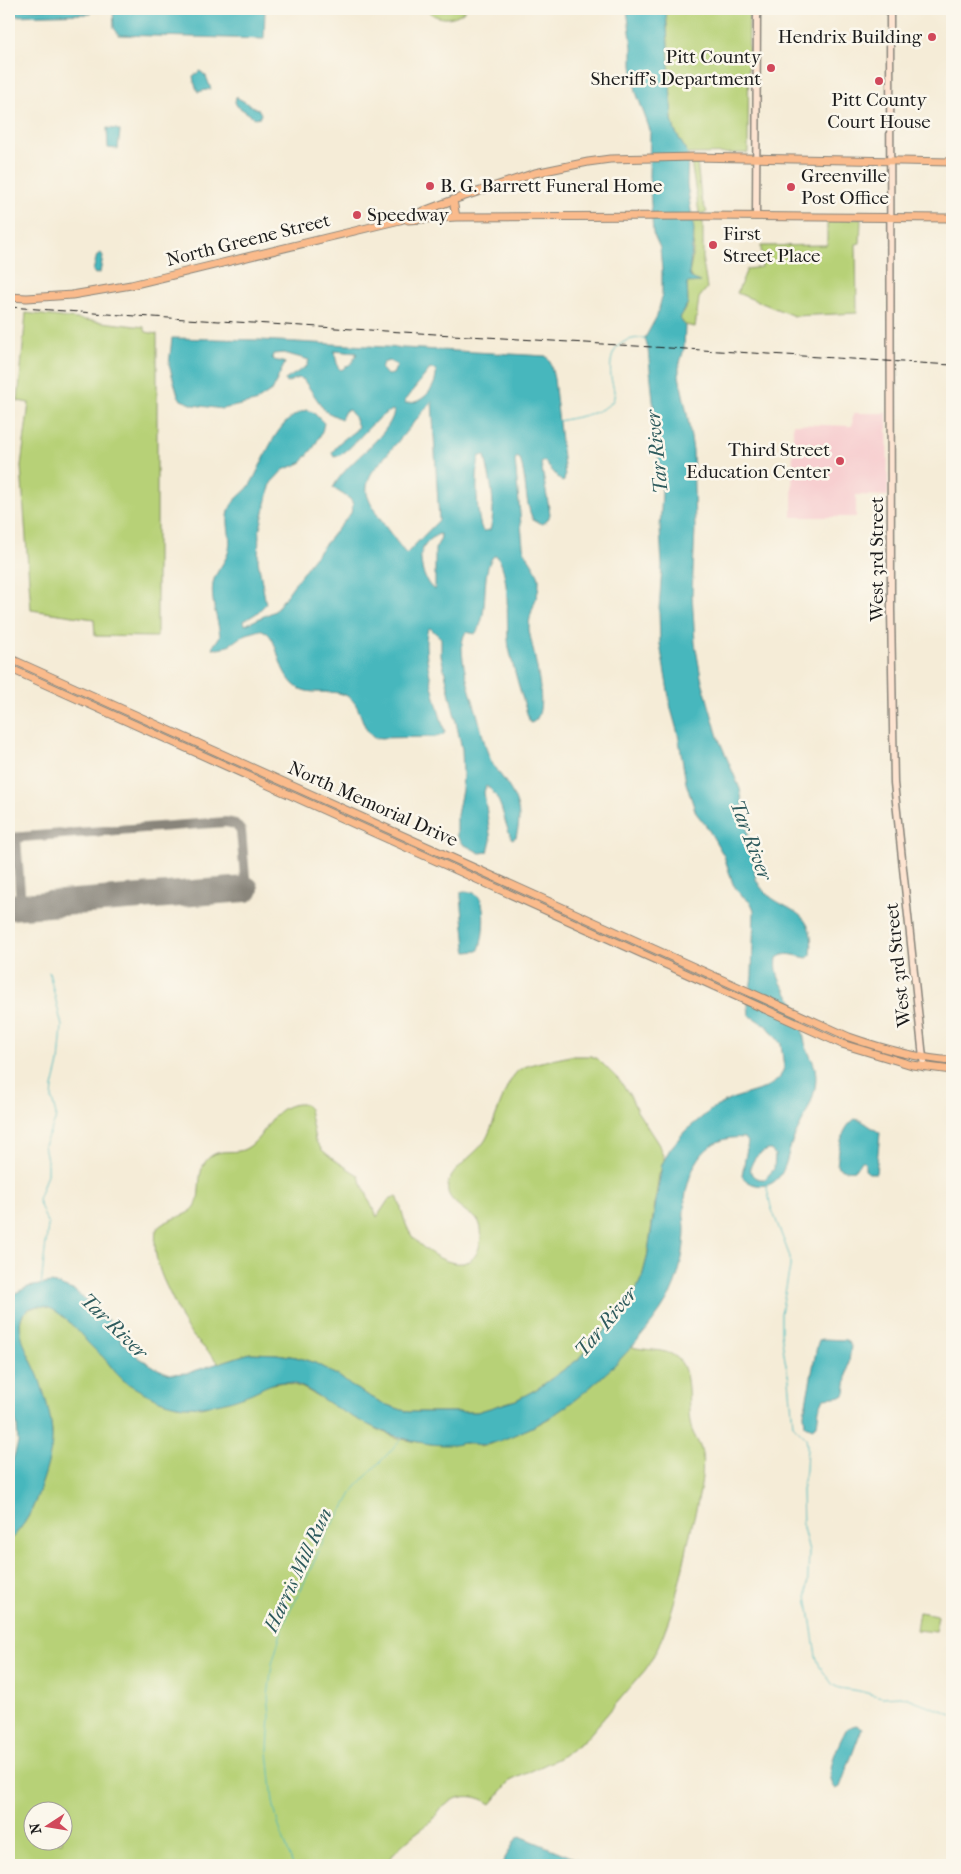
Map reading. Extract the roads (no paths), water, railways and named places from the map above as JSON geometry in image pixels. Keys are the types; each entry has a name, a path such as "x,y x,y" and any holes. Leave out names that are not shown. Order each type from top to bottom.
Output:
{"main road":[{"name":"North Greene Street","path":"9,297 62,296 131,285 400,220 535,173 610,159 694,158 952,162"},
{"path":"453,200 456,217"},
{"path":"400,220 456,217 702,216 891,216 952,218"},
{"name":"North Memorial Drive","path":"9,658 867,1044 923,1059 952,1061"},
{"name":"North Memorial Drive","path":"9,668 842,1044 868,1054 924,1067 952,1070"},
{"path":"150,731 153,723"}],"street":[{"path":"756,216 757,9"},
{"name":"West 3rd Street","path":"890,9 891,611 894,783 924,1067"}],"water":[{"path":"9,9 91,9 91,14 9,16"},
{"path":"113,9 265,9 264,39 119,35 114,28"},
{"path":"627,9 666,9 672,119 675,131 688,154 687,185 694,230 689,274 691,278 701,282 687,283 688,303 680,316 681,321 685,325 684,349 679,366 679,376 693,450 695,528 692,594 695,643 701,677 718,737 740,789 756,879 763,890 772,898 801,916 808,925 811,937 811,955 807,958 788,954 777,958 777,972 798,1010 805,1043 815,1068 816,1077 810,1105 793,1140 782,1173 775,1181 762,1186 753,1184 745,1179 742,1176 748,1142 745,1138 730,1138 718,1142 707,1149 699,1158 688,1182 684,1212 685,1236 677,1278 671,1293 646,1330 609,1370 567,1406 528,1429 489,1444 438,1445 408,1440 380,1430 353,1417 307,1389 286,1382 264,1387 240,1398 203,1406 177,1405 165,1402 137,1389 122,1379 69,1322 52,1309 44,1306 26,1311 21,1317 21,1334 39,1378 48,1407 52,1430 52,1445 44,1478 32,1510 22,1527 9,1541 9,1472 18,1443 17,1426 9,1392 9,1296 28,1287 51,1283 75,1291 109,1321 123,1343 138,1357 170,1374 188,1373 250,1353 277,1354 315,1363 384,1404 408,1412 477,1412 516,1400 537,1389 580,1358 631,1301 642,1277 647,1258 662,1164 670,1149 685,1131 712,1109 731,1099 766,1088 779,1079 784,1068 781,1044 768,1027 749,1015 748,1004 752,976 754,910 751,903 739,893 733,884 724,856 707,827 696,813 686,783 660,644 659,610 662,566 660,529 662,492 648,349 645,338 657,316 662,297 662,270 660,248 653,233 649,176 650,130 636,92 632,65 632,47","holes":["771,1150 775,1155 774,1169 765,1179 756,1178 751,1172 753,1161 761,1153"]},
{"path":"200,71 206,76 211,89 198,92 193,76"},
{"path":"236,97 259,110 260,117 255,118 237,106 235,102"},
{"path":"107,128 120,131 118,149 108,148"},
{"path":"101,253 103,256 100,273 95,274 93,271 97,255"},
{"path":"172,338 260,340 546,356 550,361 554,379 565,476 562,482 544,461 541,463 550,514 548,520 543,524 533,520 528,505 520,459 517,457 515,460 523,546 539,580 538,592 529,623 541,695 537,718 531,723 529,720 511,657 508,638 505,576 497,556 494,556 487,572 483,616 480,626 475,634 466,632 462,650 466,674 487,751 493,765 515,799 519,813 516,837 512,839 496,796 486,786 484,792 491,841 488,852 480,853 463,844 457,836 457,815 463,774 462,749 441,655 441,638 430,628 428,629 426,639 428,665 434,695 445,732 443,735 436,737 374,738 366,728 355,704 345,695 332,692 305,691 293,684 282,667 271,638 262,630 246,634 220,649 212,648 220,636 212,590 216,575 227,557 229,548 229,511 235,500 250,485 278,431 295,415 306,410 313,412 324,423 322,432 314,447 301,463 283,470 271,483 259,533 258,561 266,604 257,613 244,621 245,625 275,611 311,561 351,513 353,504 350,499 333,488 347,469 384,431 390,422 393,410 377,420 347,450 334,457 332,453 339,443 356,430 358,426 349,410 345,411 341,419 325,411 303,379 298,378 286,383 285,380 307,366 309,360 284,353 273,354 273,359 285,363 273,390 255,402 222,409 194,405 181,400 169,365","holes":["334,351 357,353 352,363 341,370 338,367","389,361 397,365 393,374 387,375 381,368 383,363","430,369 436,370 434,383 428,394 417,401 405,403 405,400","432,401 439,520 406,554 380,519 368,497 368,484 373,471","480,456 485,456 493,502 490,530 483,531 479,517 477,471","441,535 435,549 435,590 428,584 422,569 421,558 423,548 433,537"]},
{"path":"466,891 477,895 482,903 484,917 483,933 478,951 467,952 466,947 461,892"},
{"path":"855,1119 862,1121 880,1133 876,1173 869,1173 865,1170 865,1163 863,1161 855,1170 846,1170 837,1166 843,1134"},
{"path":"819,1340 846,1340 851,1346 845,1393 843,1396 824,1398 819,1409 817,1425 812,1428 805,1425 804,1414 817,1346"},
{"path":"856,1725 862,1728 840,1787 836,1789 832,1783 831,1776 833,1759 847,1728"},
{"path":"520,1836 591,1865 501,1865 516,1839"}],"waterway":[{"path":"559,421 593,413 611,403 614,397 611,360 617,347 628,340 645,338"},
{"path":"41,1286 48,1225 38,1200 47,1174 44,1145 56,1115 52,1099 59,1063 62,1026 49,972"},
{"path":"766,1184 771,1207 790,1257 790,1267 781,1313 781,1332 789,1379 793,1425 806,1438 807,1446 806,1470 802,1490 803,1528 809,1551 807,1596 816,1656 820,1667 833,1685 839,1688 882,1697 901,1696 952,1715"},
{"name":"Harris Mill Run","path":"293,1865 278,1824 273,1802 268,1751 270,1715 268,1697 272,1664 289,1612 330,1527 344,1508 355,1488 402,1439"}],"railway":[{"path":"9,307 952,365"}],"place":[{"name":"Hendrix Building","path":"932,37"},
{"name":"Pitt County Sheriff's Department","path":"771,68"},
{"name":"Pitt County Court House","path":"879,81"},
{"name":"B. G. Barrett Funeral Home","path":"430,186"},
{"name":"Greenville Post Office","path":"791,187"},
{"name":"Speedway","path":"357,215"},
{"name":"First Street Place","path":"713,245"},
{"name":"Third Street Education Center","path":"840,461"}],"water label":[{"name":"Tar River","path":"657,452"},
{"name":"Tar River","path":"751,840"},
{"name":"Tar River","path":"606,1322"},
{"name":"Tar River","path":"114,1326"}]}
